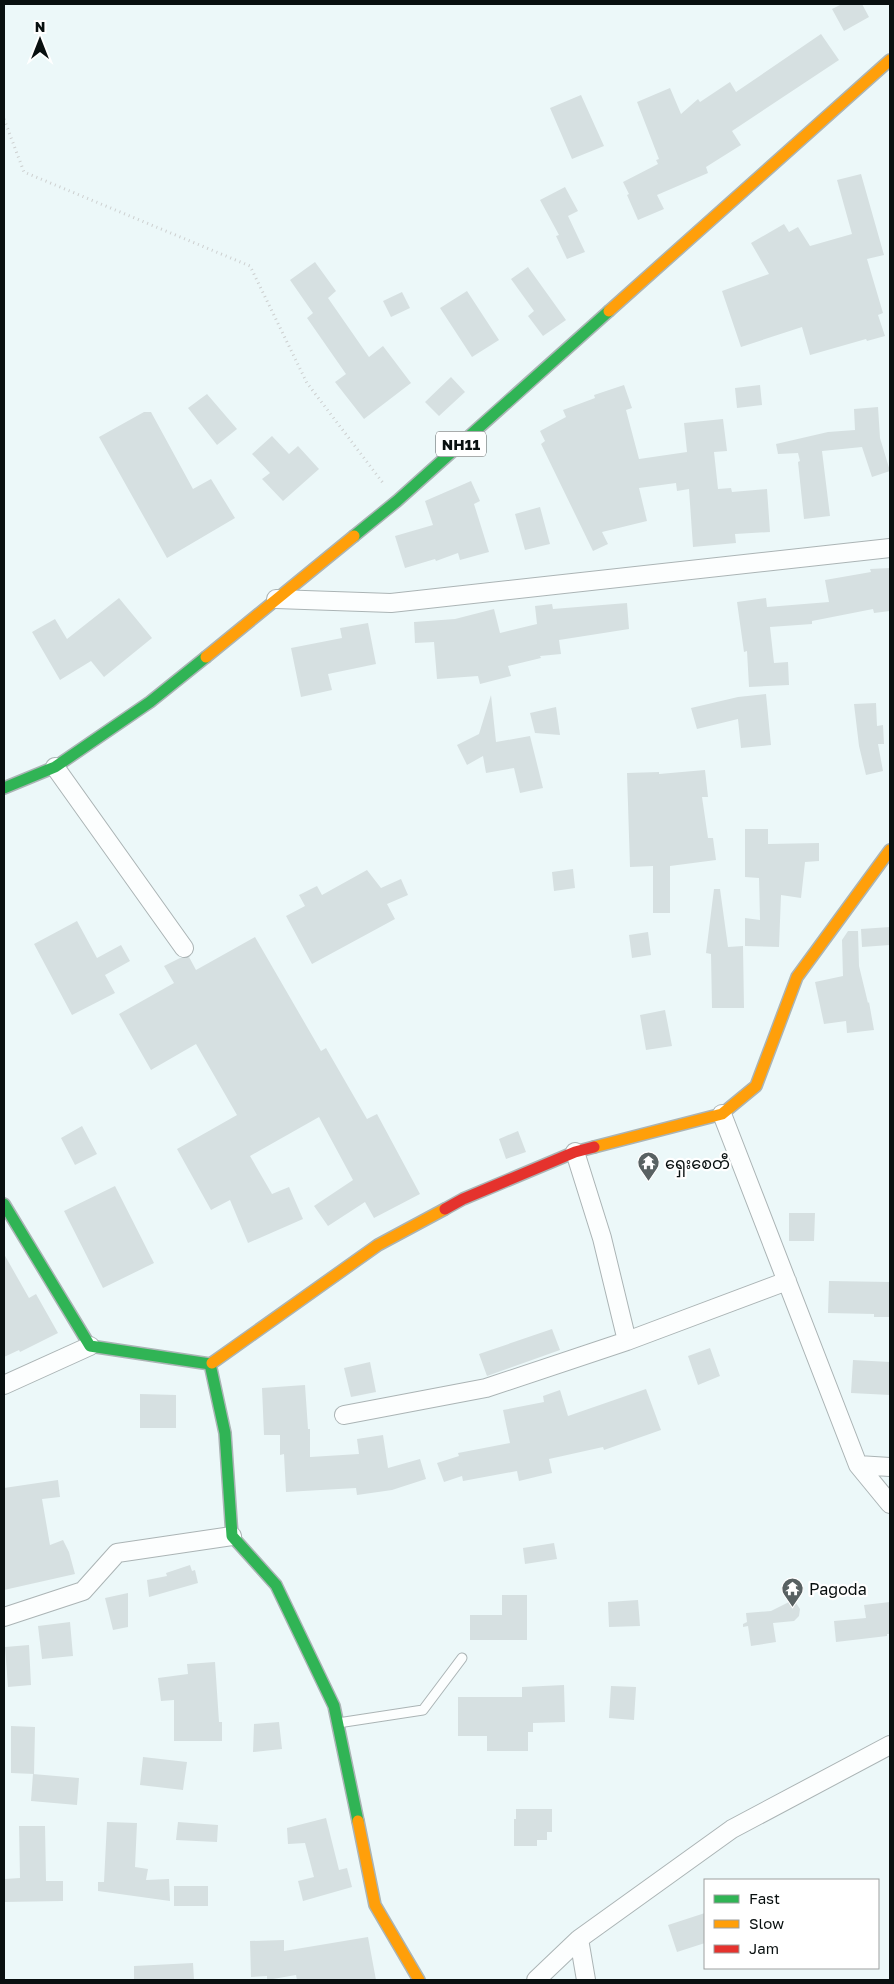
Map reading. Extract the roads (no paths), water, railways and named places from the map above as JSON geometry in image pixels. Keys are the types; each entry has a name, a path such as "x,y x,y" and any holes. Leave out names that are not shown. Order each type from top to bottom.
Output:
{"main road":[{"name":"NH11","path":"4,788 55,767 150,702 397,501 890,60"},
{"path":"4,1204 90,1346 210,1364 378,1245 463,1199 575,1152 722,1114 756,1086 796,978 890,850"},
{"path":"210,1364 225,1433 232,1536 276,1585 334,1706 375,1905 418,1980"}],"street":[{"path":"276,599 391,603 890,548"},
{"path":"55,767 184,948"},
{"path":"722,1114 858,1465 890,1504"},
{"path":"575,1152 602,1238 627,1342"},
{"path":"344,1415 486,1388 627,1342 787,1281"},
{"path":"4,1385 90,1346"},
{"path":"858,1465 890,1467"},
{"path":"4,1617 83,1591 117,1553 232,1536"},
{"path":"536,1980 579,1940 732,1829 890,1745"},
{"path":"579,1940 586,1980"}],"lane":[{"path":"338,1723 423,1710 462,1658"}],"place":[{"name":"ရှေးစေတီ","path":"649,1182"},
{"name":"Pagoda","path":"793,1608"}]}
